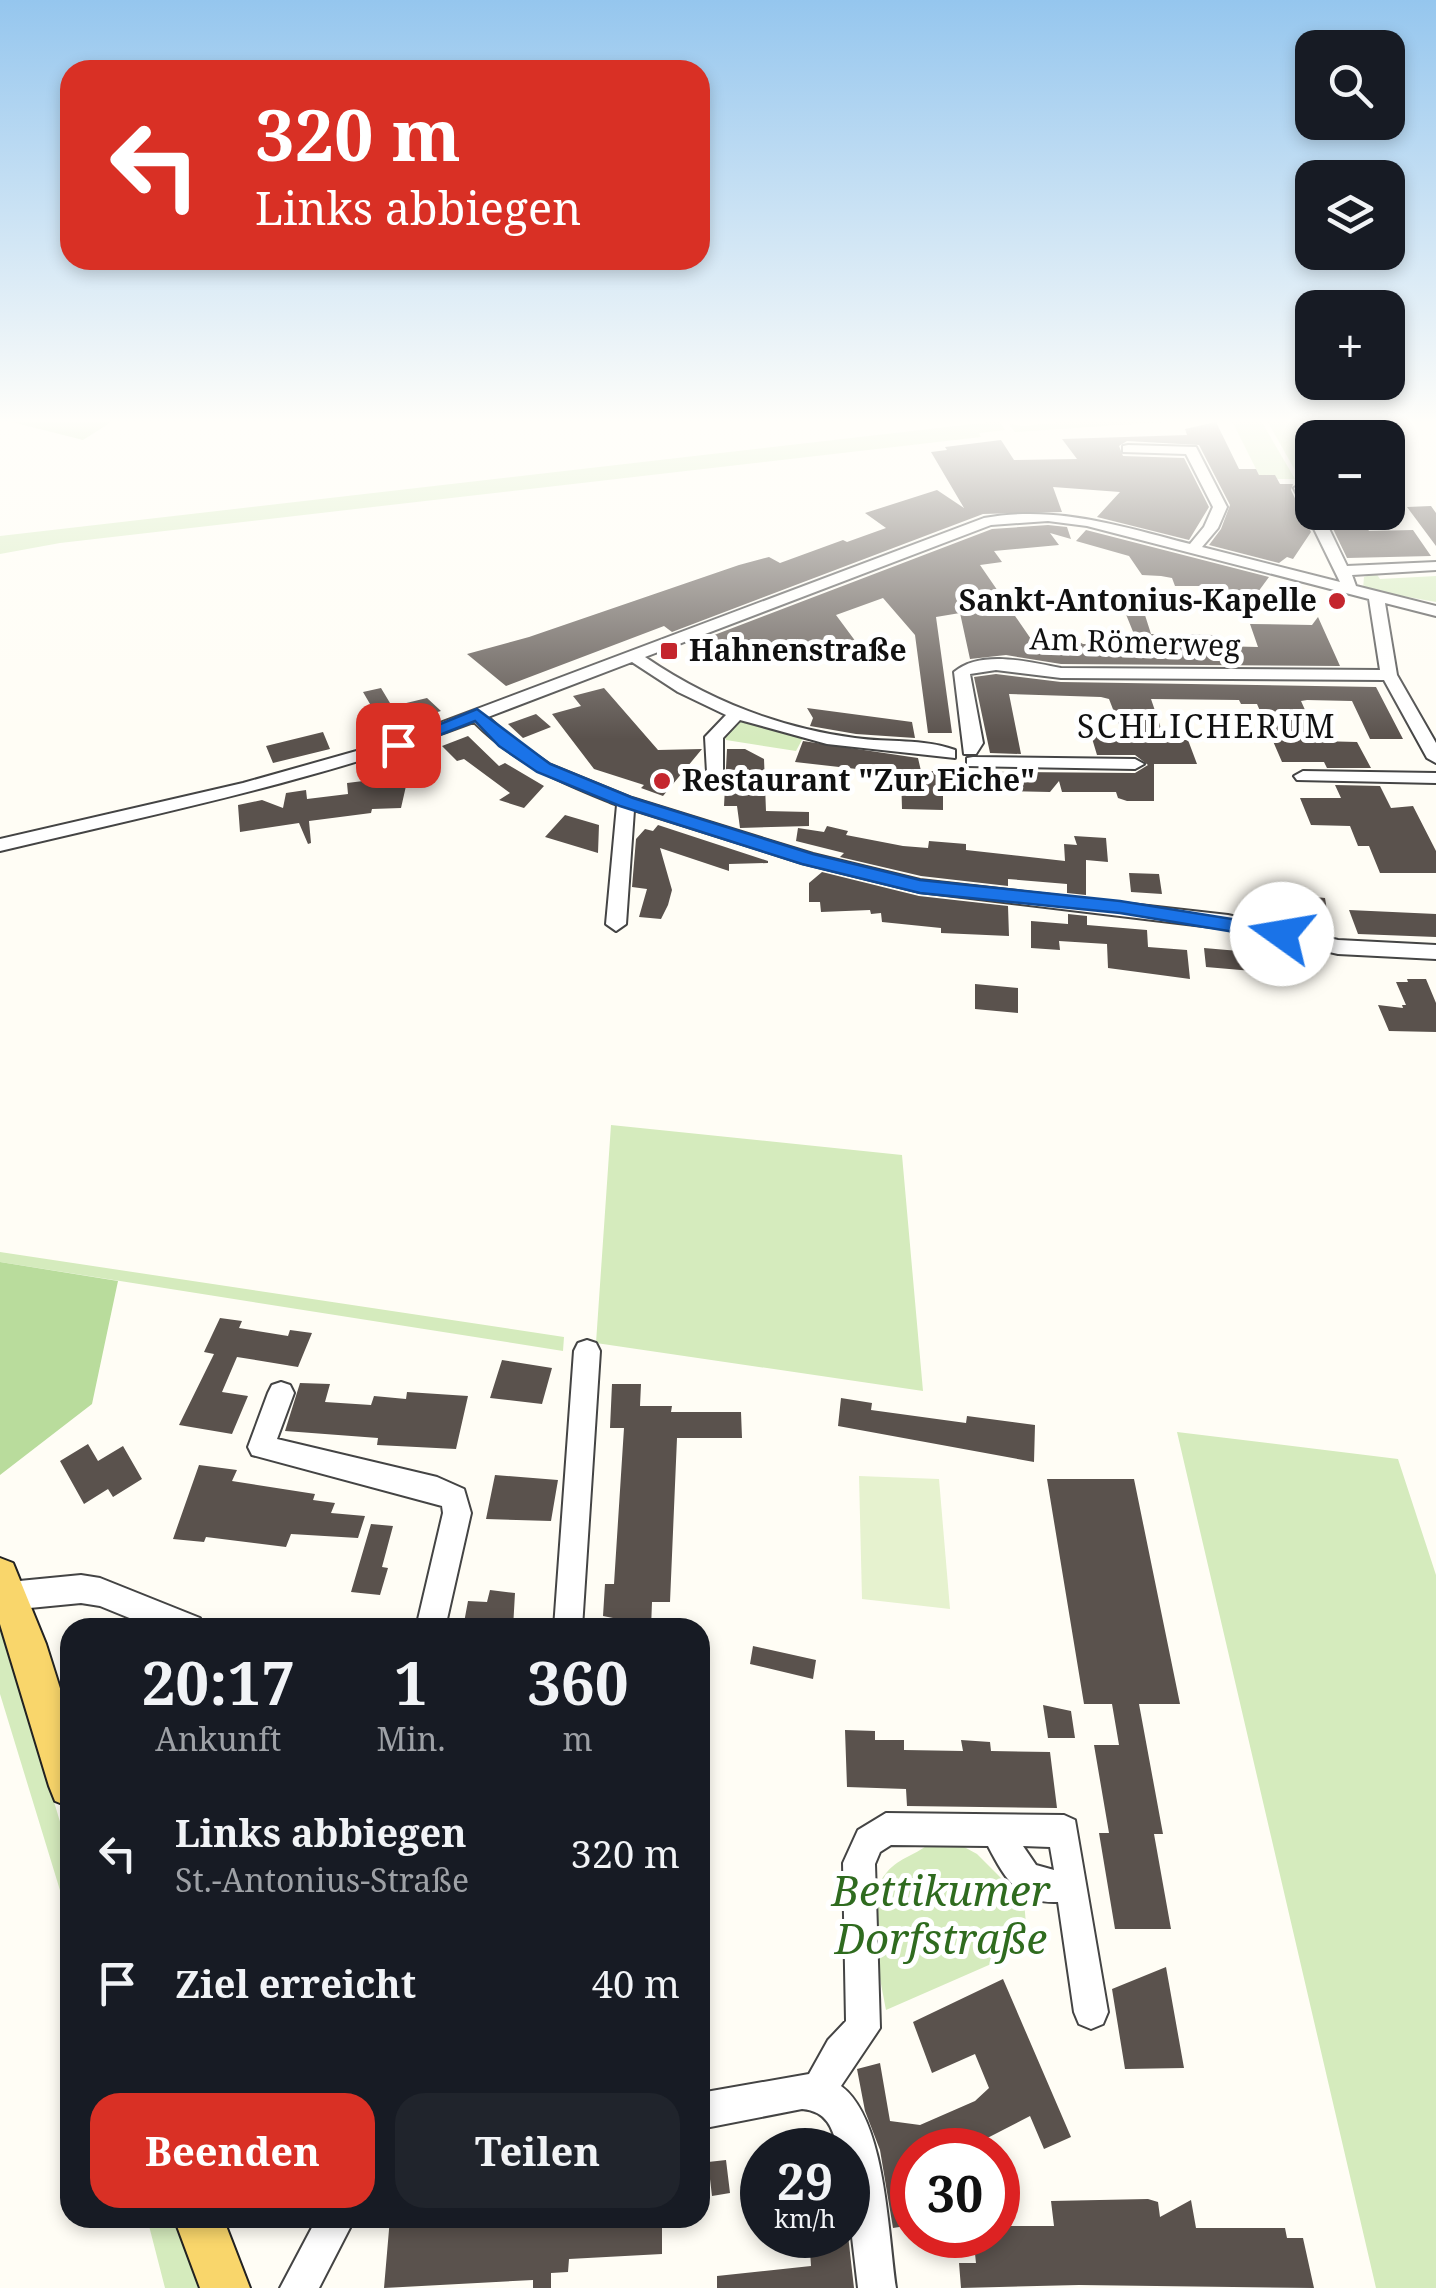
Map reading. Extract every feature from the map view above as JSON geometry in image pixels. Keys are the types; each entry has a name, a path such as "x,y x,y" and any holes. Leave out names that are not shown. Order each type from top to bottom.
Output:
{"main road":[{"path":"4,1586 60,1756"},
{"path":"203,2228 226,2288"}],"street":[{"path":"0,845 354,758 976,526"},
{"path":"1095,526 1436,611"},
{"path":"1192,550 1212,526"},
{"path":"1322,530 1352,592"},
{"path":"1343,571 1436,566"},
{"path":"1378,598 1389,675 1436,758"},
{"path":"632,656 670,682 735,715 831,739 932,748 949,754 956,749 971,756 1134,764"},
{"name":"Am Römerweg","path":"971,756 974,743 962,672 972,666 1028,667 1061,673 1389,675"},
{"path":"477,714 530,761 626,802 808,859 920,886 1228,922 1338,947 1436,952"},
{"path":"714,786 714,737 735,715"},
{"path":"1303,776 1436,778"},
{"path":"616,924 626,802"},
{"path":"569,1618 587,1351"},
{"path":"281,1393 261,1447 437,1489 454,1498 457,1513 432,1618"},
{"path":"4,1586 100,1592 165,1618"},
{"path":"818,2092 840,2052 863,2028 859,1873 864,1848 886,1830 1064,1832 1092,2012"},
{"path":"998,1832 1017,1868 1032,1883 1050,1889 1072,1882"},
{"path":"710,2109 778,2094 818,2092 836,2104 851,2129 877,2288"},
{"path":"299,2288 332,2228"}],"green space":[{"path":"89,526 210,526 0,554 0,536"},
{"path":"1376,573 1380,579 1436,576 1436,602 1363,589 1364,577"},
{"path":"738,719 803,738 796,751 726,740 722,732"},
{"path":"611,1125 902,1155 923,1391 596,1343"},
{"path":"0,1252 564,1337 563,1351 0,1262"},
{"path":"0,1262 118,1281 92,1404 0,1475"},
{"path":"1177,1432 1398,1459 1436,1575 1436,2288 1376,2288"},
{"path":"859,1476 939,1479 950,1609 862,1599"},
{"path":"0,1622 60,1822 60,1890 0,1694"},
{"name":"Bettikumer Dorfstraße","path":"931,1842 955,1842 977,1854 1024,1901 1028,1948 886,2010 874,1938 879,1885 897,1863"},
{"path":"150,2228 178,2228 198,2288 165,2288"}],"building":[{"path":"883,526 952,526 672,632 664,626 506,686 467,654 529,637 739,565 769,557 780,563 843,540 847,542 886,528"},
{"path":"1132,526 1198,526 1189,540"},
{"path":"1222,526 1295,526 1295,530 1311,532 1293,559 1287,557 1279,563 1209,545"},
{"path":"1421,526 1436,526 1436,546"},
{"path":"1067,527 1071,539 1050,533 1059,545 994,551 1002,562 980,565 1033,642 1071,637 1083,644 1138,644 1125,612 1144,612 1151,634 1213,635 1217,646 1258,647 1250,624 1312,625 1318,617 1340,666 1061,664 1006,655 970,659 960,613 936,617 952,733 928,733 915,635 883,598 836,615 856,642 804,652 808,659 782,662 772,643 701,654 688,645 992,529"},
{"path":"1086,530 1269,577 1244,611 1238,596 1204,586 1175,586 1172,578 1142,575 1129,556 1076,541"},
{"path":"1334,530 1413,530 1431,556 1347,558"},
{"path":"996,674 1061,682 1376,687 1403,739 1370,739 1352,701 1301,701 1319,741 1357,742 1371,768 1282,762 1257,704 1241,704 1239,700 1151,699 1165,740 1188,740 1197,764 1154,764 1154,801 1127,801 1118,798 1116,792 1062,792 1059,781 1050,792 943,790 943,810 902,809 901,774 795,762 803,741 918,758 921,771 1135,773 1148,765 1135,755 1097,755 1091,735 1123,735 1109,699 1101,697 1009,694 1021,754 990,753 974,677"},
{"path":"381,688 390,703 398,705 427,698 441,711 384,728 363,692"},
{"path":"604,688 658,750 702,749 663,796 641,788 644,785 594,769 552,714 581,706 573,696"},
{"path":"807,708 912,722 915,738 810,726 813,718"},
{"path":"536,714 551,727 523,738 508,724"},
{"path":"323,732 330,749 273,763 266,746"},
{"path":"468,736 499,766 505,763 544,786 524,808 499,800 510,793 464,759 457,761 442,746"},
{"path":"727,749 745,749 764,759 766,811 809,812 809,826 740,828 737,806 724,806"},
{"path":"428,759 432,783 406,786 401,808 372,809 371,813 309,821 311,843 308,844 299,823 240,832 238,805 262,800 283,808 286,793 306,790 307,799 348,794 347,783 396,777 394,764"},
{"path":"1335,785 1380,786 1391,808 1413,806 1436,851 1436,873 1380,873 1369,846 1358,846 1350,826 1311,825 1300,798 1341,798"},
{"path":"565,815 599,825 598,853 545,837"},
{"path":"658,825 768,863 729,864 729,871 660,848 672,890 668,905 661,919 639,917 647,889 632,887 636,839 645,829 653,831"},
{"path":"827,826 848,831 846,835 903,846 928,848 929,841 966,844 966,850 1065,861 1064,844 1077,845 1074,836 1106,838 1108,862 1086,860 1086,895 1067,893 1067,884 1008,879 1008,886 921,876 840,857 844,853 796,841 798,828 824,832"},
{"path":"822,872 919,896 1008,906 1009,936 941,933 941,928 882,922 881,913 871,914 870,910 821,912 820,902 809,902 809,883"},
{"path":"1129,873 1159,874 1162,894 1131,892"},
{"path":"1271,892 1325,898 1329,922 1274,915"},
{"path":"1349,910 1436,914 1436,937 1358,934"},
{"path":"1068,914 1087,916 1087,925 1147,930 1148,947 1187,950 1190,979 1108,968 1107,944 1059,941 1060,950 1031,948 1031,921 1068,924"},
{"path":"1204,948 1262,953 1264,972 1206,967"},
{"path":"1407,979 1426,979 1436,1003 1436,1032 1389,1031 1378,1005 1403,1008 1406,1005 1396,982 1408,982"},
{"path":"975,984 1018,988 1018,1013 975,1009"},
{"path":"220,1318 242,1321 239,1328 288,1336 290,1330 312,1333 298,1367 237,1357 222,1392 248,1396 232,1434 179,1425 214,1354 204,1352"},
{"path":"502,1360 552,1368 542,1404 490,1398"},
{"path":"300,1383 330,1384 325,1402 371,1405 374,1396 406,1399 407,1392 468,1396 456,1449 377,1445 378,1438 285,1431"},
{"path":"612,1384 641,1384 640,1406 672,1406 671,1412 741,1412 742,1438 677,1438 670,1602 652,1602 651,1618 603,1616 605,1584 614,1584 624,1428 610,1428"},
{"path":"841,1398 872,1403 871,1410 966,1423 967,1416 1035,1425 1034,1462 838,1426"},
{"path":"88,1444 98,1461 123,1446 142,1479 113,1497 108,1489 84,1504 60,1461"},
{"path":"199,1465 237,1470 232,1481 315,1494 313,1500 335,1503 331,1513 365,1516 358,1538 291,1534 286,1547 206,1537 204,1542 173,1539"},
{"path":"495,1475 558,1480 551,1521 486,1519"},
{"path":"1047,1479 1134,1479 1180,1704 1139,1704 1163,1834 1154,1834 1171,1929 1115,1929 1099,1833 1109,1833 1094,1745 1119,1745 1112,1704 1084,1704"},
{"path":"371,1524 393,1526 382,1567 388,1568 380,1595 351,1592"},
{"path":"490,1590 515,1593 514,1618 465,1618 468,1601 487,1602"},
{"path":"753,1646 816,1660 813,1679 750,1664"},
{"path":"1043,1705 1071,1711 1075,1738 1048,1738"},
{"path":"845,1730 875,1731 875,1740 904,1740 904,1750 963,1751 961,1740 990,1742 991,1751 1050,1752 1057,1808 907,1806 906,1789 847,1787"},
{"path":"1166,1967 1184,2068 1125,2069 1112,1989"},
{"path":"1003,1979 1071,2137 1044,2149 1030,2116 1007,2128 890,2128 890,2210 880,2150 865,2111 857,2069 880,2063 890,2121 920,2125 975,2101 989,2088 975,2054 932,2073 913,2022"},
{"path":"726,2160 730,2193 712,2196 710,2162"},
{"path":"1148,2199 1158,2202 1160,2217 1191,2200 1196,2228 1285,2228 1287,2238 1303,2238 1314,2288 1079,2285 961,2288 959,2263 976,2263 975,2258 1020,2258 1020,2226 1054,2226 1051,2201"},
{"path":"389,2228 662,2228 662,2254 569,2259 568,2272 551,2273 551,2288 533,2288 533,2280 384,2288"},
{"path":"810,2258 851,2258 854,2288 717,2288 717,2276 811,2266"}],"place":[{"name":"Sankt-Antonius-Kapelle","path":"1337,601"},
{"name":"Hahnenstraße","path":"669,651"},
{"name":"Restaurant \"Zur Eiche\"","path":"662,781"}],"district":[{"name":"SCHLICHERUM","path":"1207,727"}],"route":[{"path":"398,745 477,714 505,742 543,768 626,802 808,859 920,886 1120,907 1249,925 1282,934"}]}
